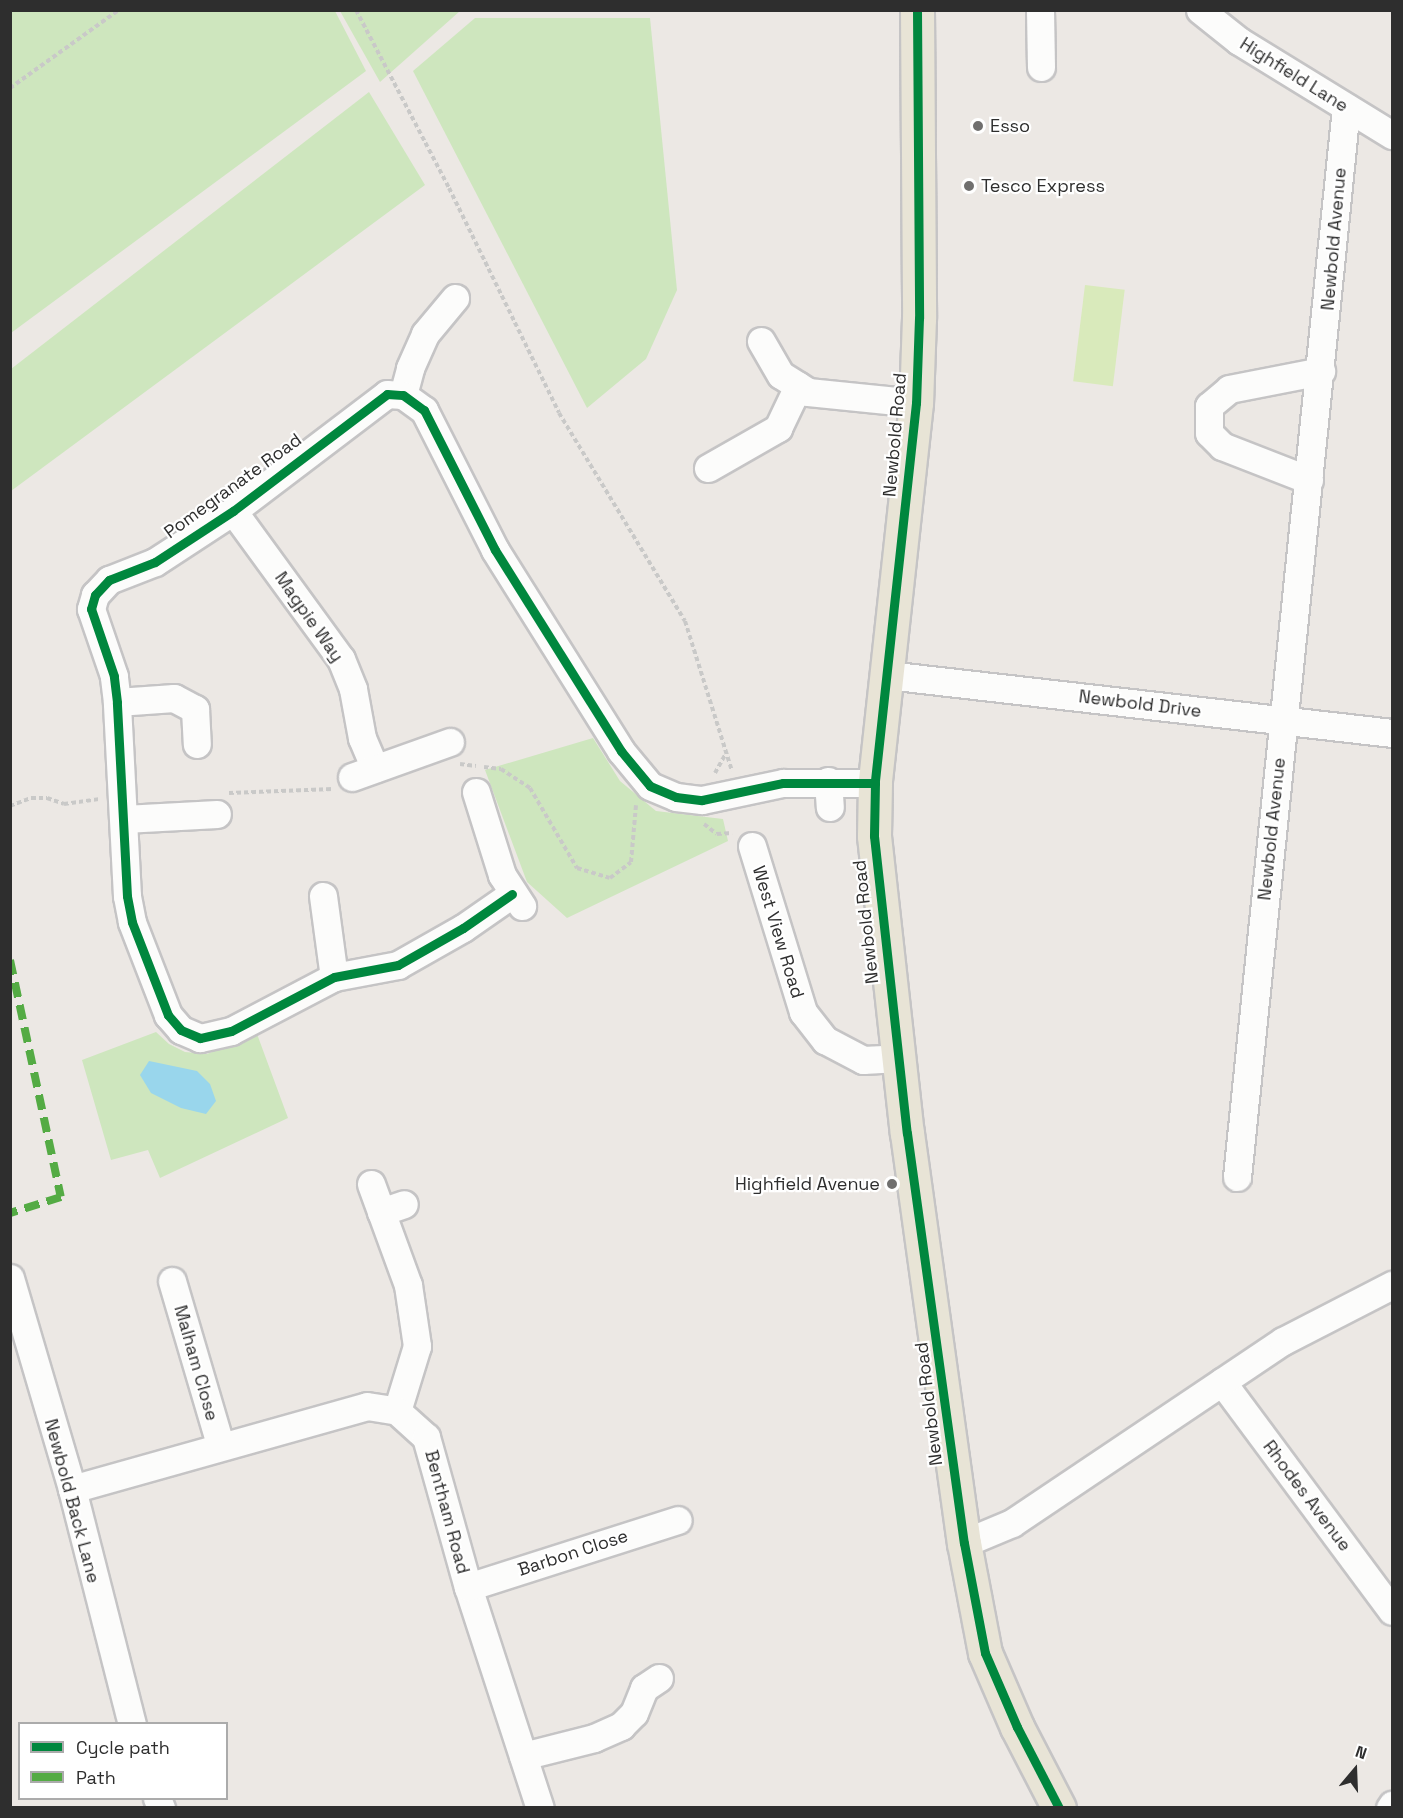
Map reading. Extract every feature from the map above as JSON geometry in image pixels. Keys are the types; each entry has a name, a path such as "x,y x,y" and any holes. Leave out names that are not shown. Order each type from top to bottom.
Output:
{"main road":[{"name":"Newbold Road","path":"917,10 919,318 916,403 875,783 874,836 882,930 964,1543 985,1653 1017,1727 1059,1808"}],"street":[{"path":"1040,10 1041,67"},
{"name":"Highfield Lane","path":"1200,10 1239,41 1392,135"},
{"name":"Newbold Avenue","path":"1237,1177 1282,720 1310,480 1346,108"},
{"path":"454,298 425,334 403,395 424,410 495,550 621,751 650,786 676,797 702,800 783,783 829,794 875,783"},
{"path":"761,341 781,375 808,392 916,403"},
{"path":"1310,480 1222,446 1209,433 1209,406 1229,389 1321,371"},
{"path":"708,468 778,428 798,386"},
{"name":"Pomegranate Road","path":"403,395 387,394 366,406 233,511 155,562 109,580 95,595 92,609 114,675 117,702 127,896 132,922 168,1015 181,1030 200,1038 231,1030 334,976 398,965 463,928 512,892 476,792"},
{"name":"Magpie Way","path":"233,511 341,659 353,689 362,738 375,768 449,755"},
{"name":"Newbold Drive","path":"887,675 1392,733"},
{"path":"117,702 174,698 195,709 197,744"},
{"path":"124,819 217,814"},
{"name":"West View Road","path":"752,846 802,1012 825,1040 863,1060 899,1058"},
{"path":"323,897 334,976"},
{"path":"72,1489 220,1444 367,1406 397,1411 417,1346 408,1285 392,1208 371,1184"},
{"name":"Newbold Back Lane","path":"10,1278 17,1334 72,1489 131,1722"},
{"name":"Malham Close","path":"172,1281 220,1444"},
{"path":"964,1543 1012,1523 1282,1341 1392,1285"},
{"name":"Rhodes Avenue","path":"1222,1382 1390,1601"},
{"name":"Bentham Road","path":"397,1411 426,1437 468,1587 540,1808"},
{"name":"Barbon Close","path":"468,1587 678,1520"},
{"path":"524,1756 594,1738 621,1726 634,1713 644,1688 659,1678"}],"path":[{"path":"10,88 119,10"},
{"path":"356,10 449,188 559,413 685,621 734,774"},
{"path":"449,755 460,764 501,769 530,788 577,868 610,878 631,862 637,803 650,786"}],"green space":[{"path":"10,11 335,11 366,71 11,333"},
{"path":"340,11 460,11 380,82"},
{"path":"475,18 650,18 677,290 646,359 587,408 413,71"},
{"path":"369,92 425,185 11,491 11,369"},
{"path":"1085,285 1125,290 1113,386 1073,381"},
{"path":"593,738 620,781 656,811 723,819 728,841 567,918 527,882 485,770"},
{"path":"156,1032 169,1044 185,1052 207,1054 257,1034 288,1118 160,1178 148,1150 111,1160 82,1060"}],"water":[{"path":"149,1061 197,1071 210,1084 216,1101 206,1114 181,1108 151,1093 140,1075"}],"marked path":[{"path":"10,960 61,1197 10,1213"}],"cycle path":[{"path":"917,10 919,318 916,403 875,783 874,836 907,1133 964,1543 985,1653 1017,1727 1059,1808"},
{"path":"512,894 463,928 398,965 334,977 231,1031 200,1038 181,1030 168,1015 132,922 127,896 117,702 114,676 91,609 95,595 109,580 155,562 233,511 387,394 403,395 424,410 495,550 621,751 650,786 676,797 702,800 783,783 875,783"}],"place":[{"name":"Esso","path":"978,126"},
{"name":"Tesco Express","path":"969,186"},
{"name":"Highfield Avenue","path":"892,1184"}]}
